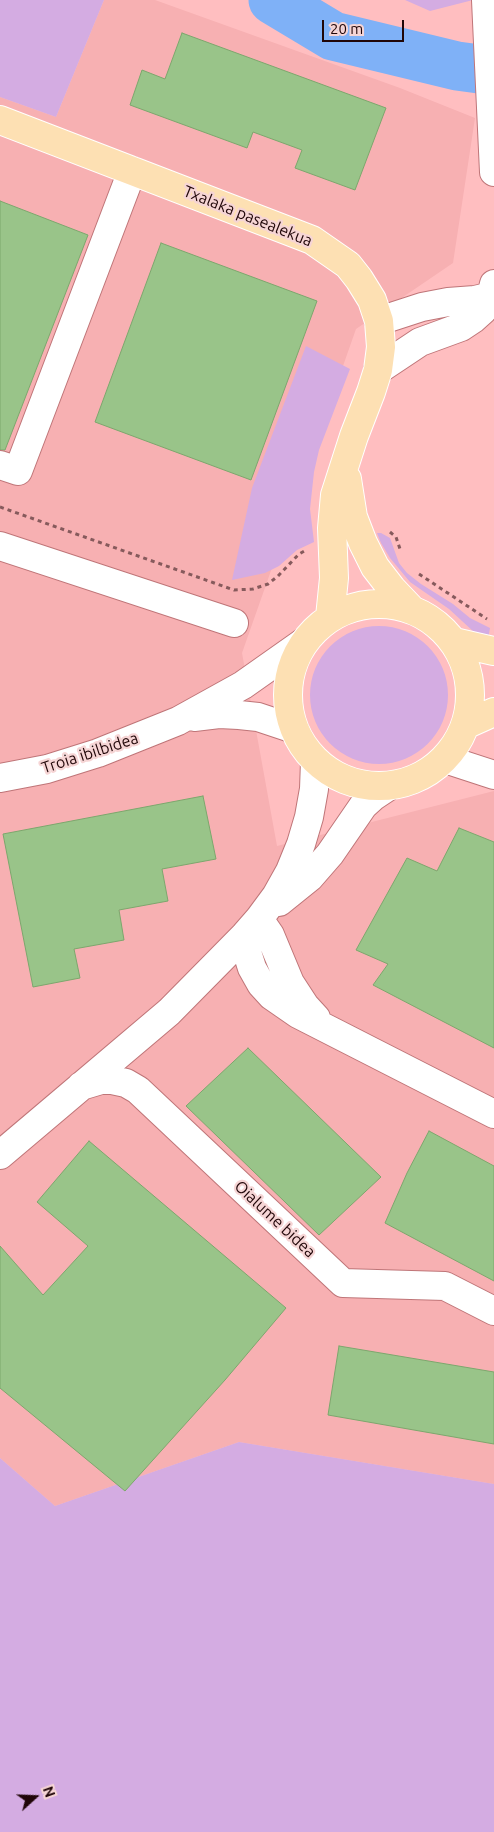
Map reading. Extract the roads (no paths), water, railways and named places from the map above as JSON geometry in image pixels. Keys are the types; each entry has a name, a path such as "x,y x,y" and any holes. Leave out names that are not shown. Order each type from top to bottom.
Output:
{"main road":[{"name":"Txalaka pasealekua","path":"0,120 312,240 348,265 359,279 372,300 379,321 381,347 378,370 372,392 354,436 336,495 332,528 334,578 330,618"},
{"name":"Txalaka pasealekua","path":"346,464 353,517 363,543 375,567 411,609"},
{"path":"369,604 390,604 411,609 427,617 441,628 454,642 464,661 470,682 470,704 465,725 460,737 445,759 428,772 409,782 389,786 369,786 349,782 331,773 315,761 307,752 294,730 289,712 288,694 289,676 295,658 304,642 312,633 330,618 349,608 369,604"},
{"path":"454,642 494,651"},
{"path":"465,725 494,712"}],"street":[{"path":"486,0 494,172"},
{"path":"0,465 18,471 132,171"},
{"path":"379,321 422,307 448,302 475,300 493,294"},
{"path":"378,370 420,342 461,327 483,310 493,294"},
{"path":"0,546 234,624"},
{"name":"Troia ibilbidea","path":"0,778 47,769 98,753 178,721 243,686 304,642"},
{"name":"Troia ibilbidea","path":"178,721 198,716 240,715 258,717 294,730"},
{"path":"445,759 494,774"},
{"name":"Oialume bidea","path":"252,927 276,896 301,844 309,817 314,789 315,761"},
{"name":"Oialume bidea","path":"0,1155 169,1012 252,927 310,877 330,854 363,806 389,786"},
{"path":"252,927 270,935 290,983 305,1006 324,1027 494,1114"},
{"name":"Oialume bidea","path":"80,1086 101,1080 112,1080 126,1083 138,1090 343,1283 445,1286 494,1311"}],"waterway":[{"path":"273,0 333,36 457,66 494,71"}]}
